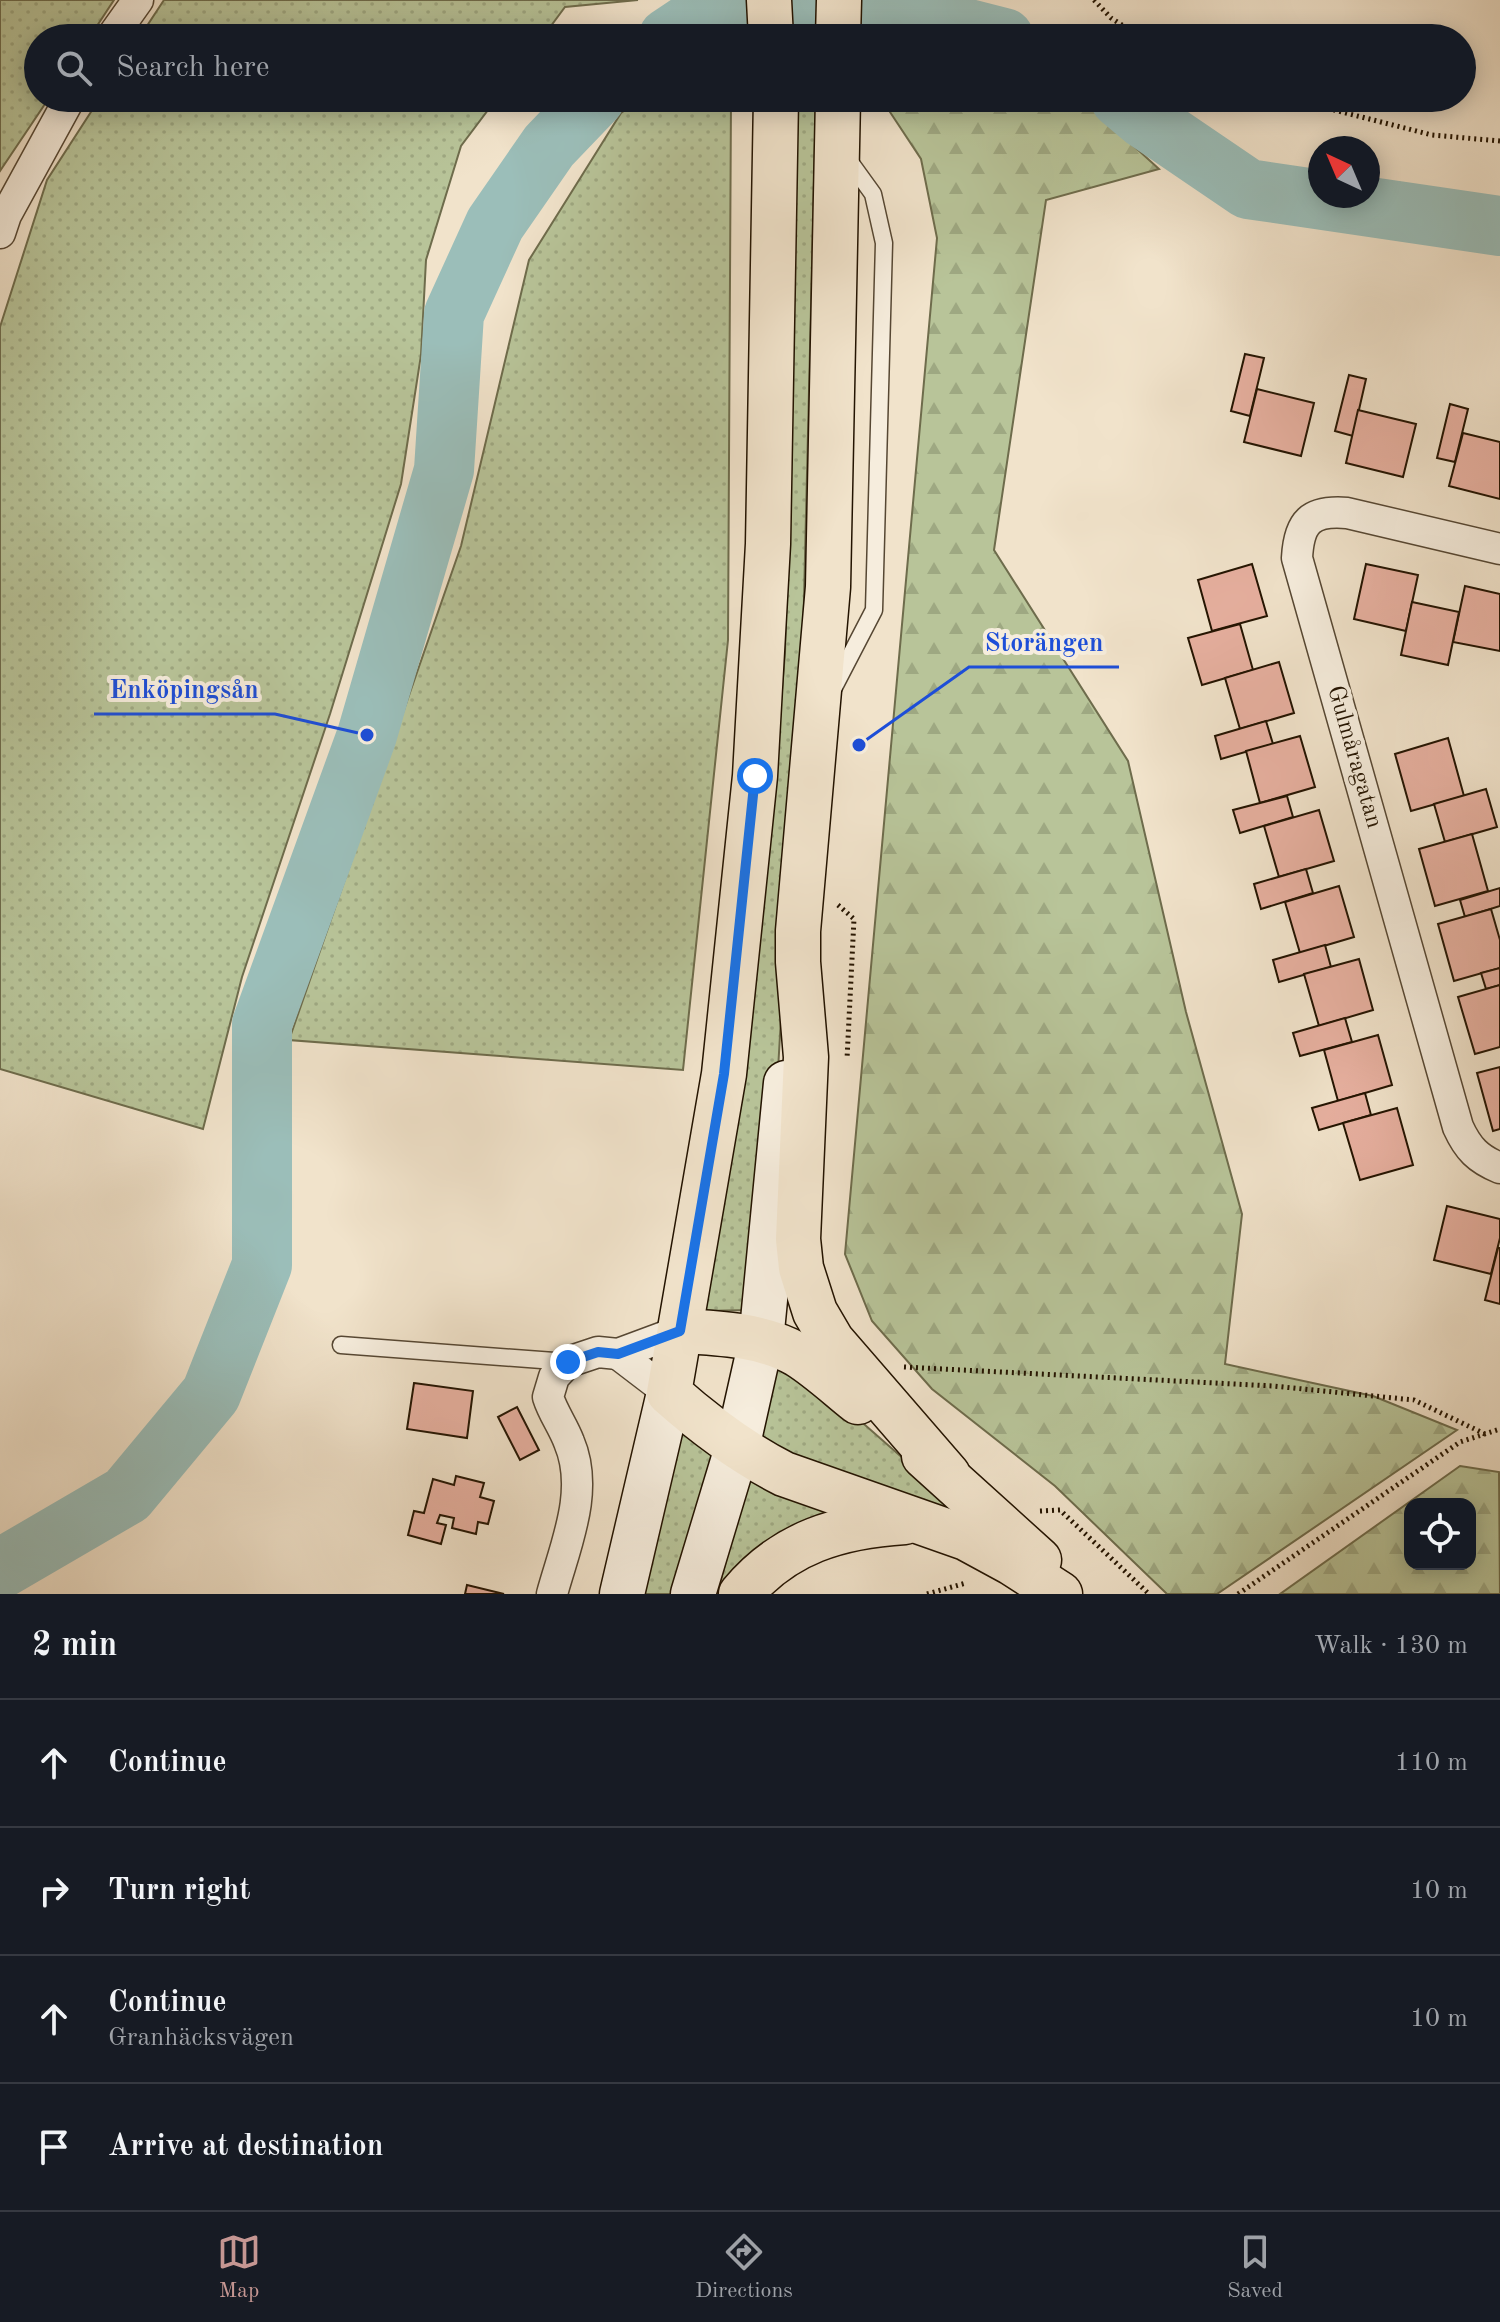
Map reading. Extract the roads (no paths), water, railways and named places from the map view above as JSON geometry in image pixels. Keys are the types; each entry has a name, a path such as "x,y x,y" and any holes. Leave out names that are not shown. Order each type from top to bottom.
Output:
{"main road":[{"path":"769,0 770,24"},
{"path":"838,24 839,0"},
{"path":"622,1594 669,1393 724,1074 755,776 768,544 776,112"},
{"path":"693,1594 737,1448 761,1341 798,962 828,587 838,112"},
{"path":"798,962 806,1057 798,1239 806,1287 815,1312 832,1341 948,1475"},
{"path":"680,1331 722,1333 761,1341 798,1355 948,1475 1073,1594"},
{"path":"669,1393 737,1448 784,1474 966,1538 1060,1594"},
{"path":"741,1594 774,1562 832,1532 868,1524 917,1521"}],"street":[{"path":"121,24 138,0"},
{"path":"0,233 6,215 62,112"},
{"name":"Gulmåragatan","path":"1500,549 1347,513 1325,511 1310,520 1298,534 1297,558 1458,1127 1468,1148 1482,1161 1500,1168"},
{"path":"552,1594 574,1511 578,1480 570,1444 548,1397 554,1377 568,1362 598,1352 618,1354 680,1331"},
{"path":"618,1354 669,1393"}],"lane":[{"path":"341,1345 568,1362"}],"waterway":[{"path":"689,24 720,3 921,17 949,24"},
{"path":"0,1569 127,1495 211,1394 262,1265 262,1024 367,735 444,470 454,314 495,224 549,146 582,112"},
{"path":"1137,112 1248,189 1500,226"}],"place":[{"name":"Enköpingsån","path":"367,735"},
{"name":"Storängen","path":"859,745"}]}
